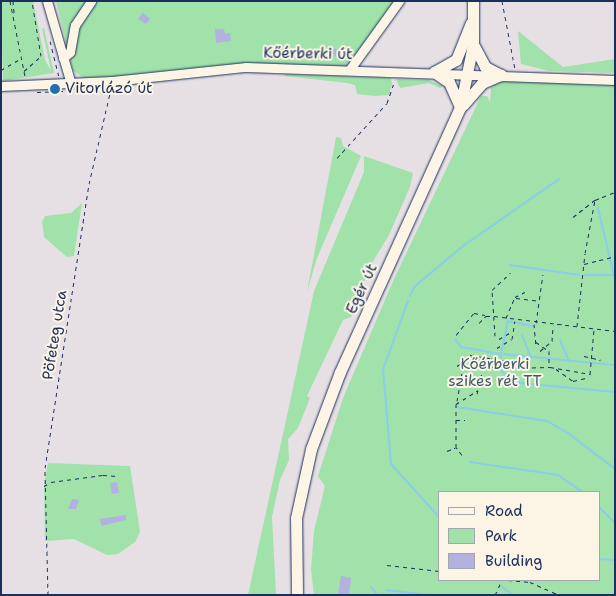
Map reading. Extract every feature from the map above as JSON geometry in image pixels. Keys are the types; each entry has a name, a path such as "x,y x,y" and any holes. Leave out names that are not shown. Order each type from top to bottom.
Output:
{"main road":[{"name":"Egér út","path":"297,595 296,518 311,449 340,372 460,108 473,44 473,1"},
{"path":"434,72 450,65 461,53 473,15"},
{"path":"473,44 485,66 501,75"},
{"path":"434,72 449,82 460,108 482,82 501,75"}],"street":[{"path":"47,1 69,87"},
{"path":"63,58 70,52 76,25 91,1"},
{"path":"350,69 399,1"},
{"name":"Kőérberki út","path":"1,86 26,81 69,87 222,68 350,69 615,80"}],"path":[{"path":"10,1 14,17"},
{"path":"13,1 20,58 26,81"},
{"path":"26,81 41,56 32,1"},
{"path":"502,1 516,76"},
{"path":"1,67 2,70 20,58"},
{"path":"337,158 387,103 395,77 389,77"},
{"path":"26,81 69,87"},
{"name":"Pöfeteg utca","path":"48,595 44,486 83,216 112,86 103,86"},
{"path":"573,217 595,200 615,192"},
{"path":"577,327 584,264 595,200"},
{"path":"584,264 615,256"},
{"path":"495,336 492,290 510,273"},
{"path":"536,345 535,323 543,274"},
{"path":"506,318 515,298 526,292"},
{"path":"515,298 539,301"},
{"path":"456,335 474,313 535,323 615,331"},
{"path":"479,323 486,316"},
{"path":"498,348 512,339 515,320"},
{"path":"540,351 545,349 552,341 553,325"},
{"path":"463,363 483,369 491,367 555,368 590,374 594,328"},
{"path":"499,339 514,331"},
{"path":"536,342 549,351 549,368"},
{"path":"470,355 508,361 508,367"},
{"path":"457,366 474,355"},
{"path":"584,356 601,360"},
{"path":"491,367 492,358"},
{"path":"462,455 456,448 456,420 463,363"},
{"path":"555,368 572,381 586,378"},
{"path":"477,394 483,369"},
{"path":"457,401 478,390"},
{"path":"456,420 465,420"},
{"path":"447,451 456,448"},
{"path":"44,486 51,482 103,475 117,476"},
{"path":"387,565 438,571"},
{"path":"495,595 502,581"},
{"path":"519,581 530,582 559,595"}],"green space":[{"path":"1,1 33,1 45,60 51,71 42,28 44,28 54,73 3,81"},
{"path":"56,1 399,1 350,69 271,67 112,81 84,78 73,71"},
{"path":"518,31 563,67 615,59 615,73 549,71 521,64"},
{"path":"285,74 391,78 392,84 389,95 375,96 357,94 355,85 347,83 285,76"},
{"path":"396,79 428,80 443,86 440,88 429,83 400,88"},
{"name":"Kőérberki szikes rét TT","path":"500,81 615,85 615,595 314,595 311,570 314,531 325,486 318,476 343,398 393,281 481,96 487,96 490,102 491,87"},
{"path":"336,137 341,138 343,146 361,156 317,258 307,292"},
{"path":"364,156 413,173 410,187 389,235 370,266 351,317 343,320 307,396 310,398 298,428 288,439 289,460 280,480 272,517 276,595 248,595 314,291 364,172"},
{"path":"82,203 74,256 67,257 44,237 42,222 45,216 71,213"},
{"path":"48,463 130,466 140,532 135,542 118,554 107,555 74,539 45,541 44,486"}],"building":[{"path":"143,13 150,19 146,24 138,19"},
{"path":"215,29 224,29 225,34 230,33 231,41 216,43"},
{"path":"330,47 343,52 343,60 327,51"},
{"path":"117,482 119,493 112,494 110,483"},
{"path":"72,499 79,500 76,509 68,509"},
{"path":"126,515 126,520 101,526 100,519"},
{"path":"341,576 351,578 349,595 338,595"}],"waterway":[{"path":"410,296 414,287 463,246 559,179"},
{"path":"598,208 614,275"},
{"path":"510,265 579,275"},
{"path":"585,275 614,275"},
{"path":"408,301 383,369 391,464 438,516"},
{"path":"533,326 508,321 501,354 501,369 509,382 615,392"},
{"path":"522,335 531,357"},
{"path":"455,339 461,347 500,354"},
{"path":"560,340 569,361"},
{"path":"504,354 615,365"},
{"path":"457,407 547,421 568,433 615,469"},
{"path":"470,462 558,475 581,491"},
{"path":"601,509 615,523"},
{"path":"601,559 615,560"},
{"path":"501,586 512,595"},
{"path":"371,587 377,595"},
{"path":"386,590 429,595"}],"place":[{"name":"Vitorlázó út","path":"55,89"}]}
